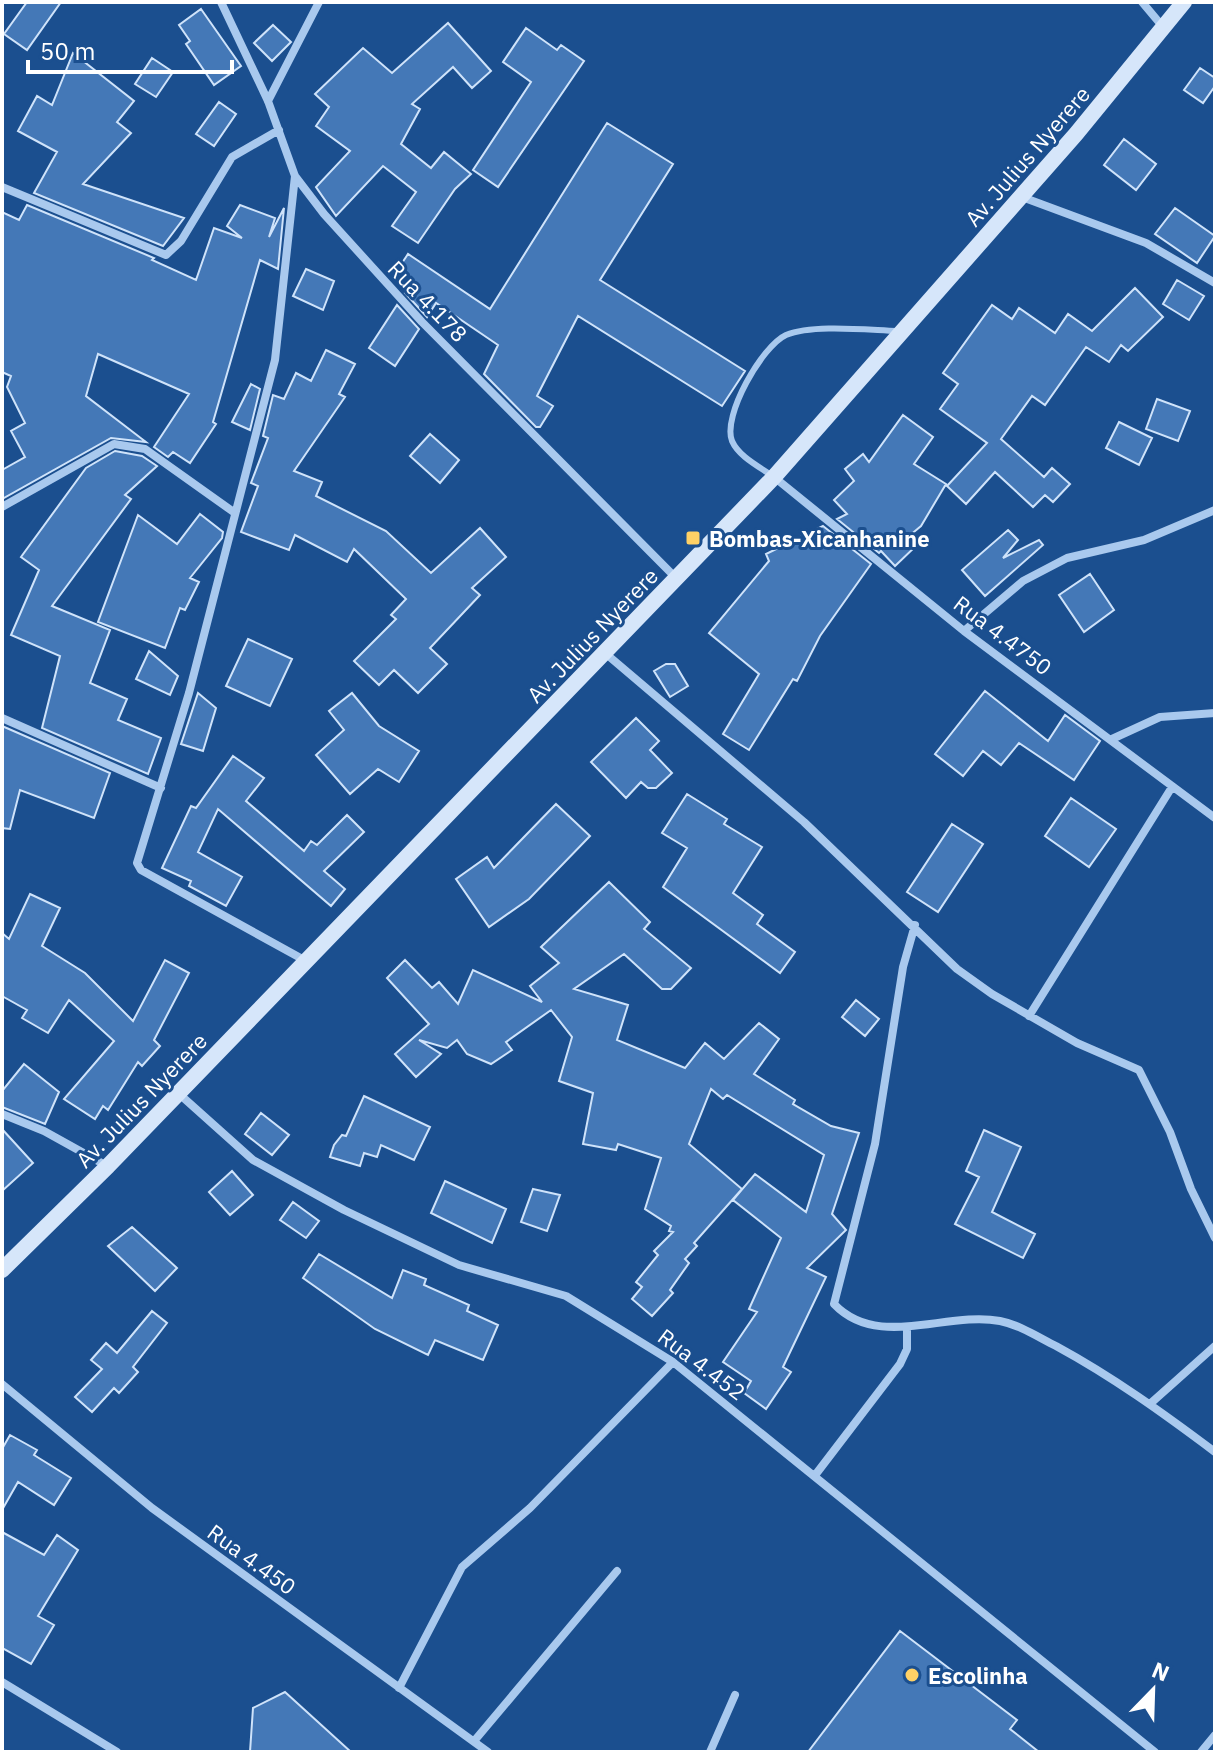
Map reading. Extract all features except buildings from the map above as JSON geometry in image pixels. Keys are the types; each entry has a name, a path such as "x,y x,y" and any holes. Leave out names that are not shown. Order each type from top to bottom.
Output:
{"main road":[{"name":"Av. Julius Nyerere","path":"2,1270 108,1166 774,477 1022,197 1184,2"}],"street":[{"name":"Rua 4.178","path":"221,2 268,101 295,176 349,243 422,322 676,578"},
{"path":"268,101 319,2"},
{"path":"1142,2 1164,27"},
{"path":"2,187 166,255 181,241 232,157 279,130"},
{"path":"295,176 275,360 161,788 137,866 306,961"},
{"path":"1022,197 1146,243 1215,283"},
{"path":"2,507 114,444 131,444 145,449 235,513"},
{"name":"Rua 4.4750","path":"774,477 964,631 1215,818"},
{"path":"964,631 1023,581 1067,558 1144,540 1215,510"},
{"path":"604,652 804,822 915,925 957,969 1029,1016 1139,1070 1170,1132 1191,1189 1215,1238"},
{"path":"1112,739 1160,717 1215,713"},
{"path":"2,718 161,788"},
{"path":"1029,1016 1172,787"},
{"path":"915,925 903,967 875,1144 834,1304 854,1319 881,1327 907,1327 946,1320 999,1321 1021,1328 1097,1368 1151,1403 1215,1452"},
{"name":"Rua 4.452","path":"177,1092 253,1160 344,1210 459,1265 566,1296 673,1362 816,1474 1155,1752"},
{"path":"2,1114 44,1131 108,1166"},
{"path":"816,1474 900,1364 907,1349 907,1327"},
{"path":"1151,1403 1215,1346"},
{"path":"399,1688 462,1567 530,1508 673,1362"},
{"name":"Rua 4.450","path":"2,1384 152,1508 488,1752"},
{"path":"475,1740 617,1571"},
{"path":"2,1682 117,1752"},
{"path":"710,1752 735,1695"},
{"path":"1201,1752 1215,1735"}],"lane":[{"path":"774,477 736,448 730,426 732,411 771,346 785,336 801,331 905,331"}],"place":[{"name":"Bombas-Xicanhanine","path":"693,538"},
{"name":"Escolinha","path":"912,1675"}]}
